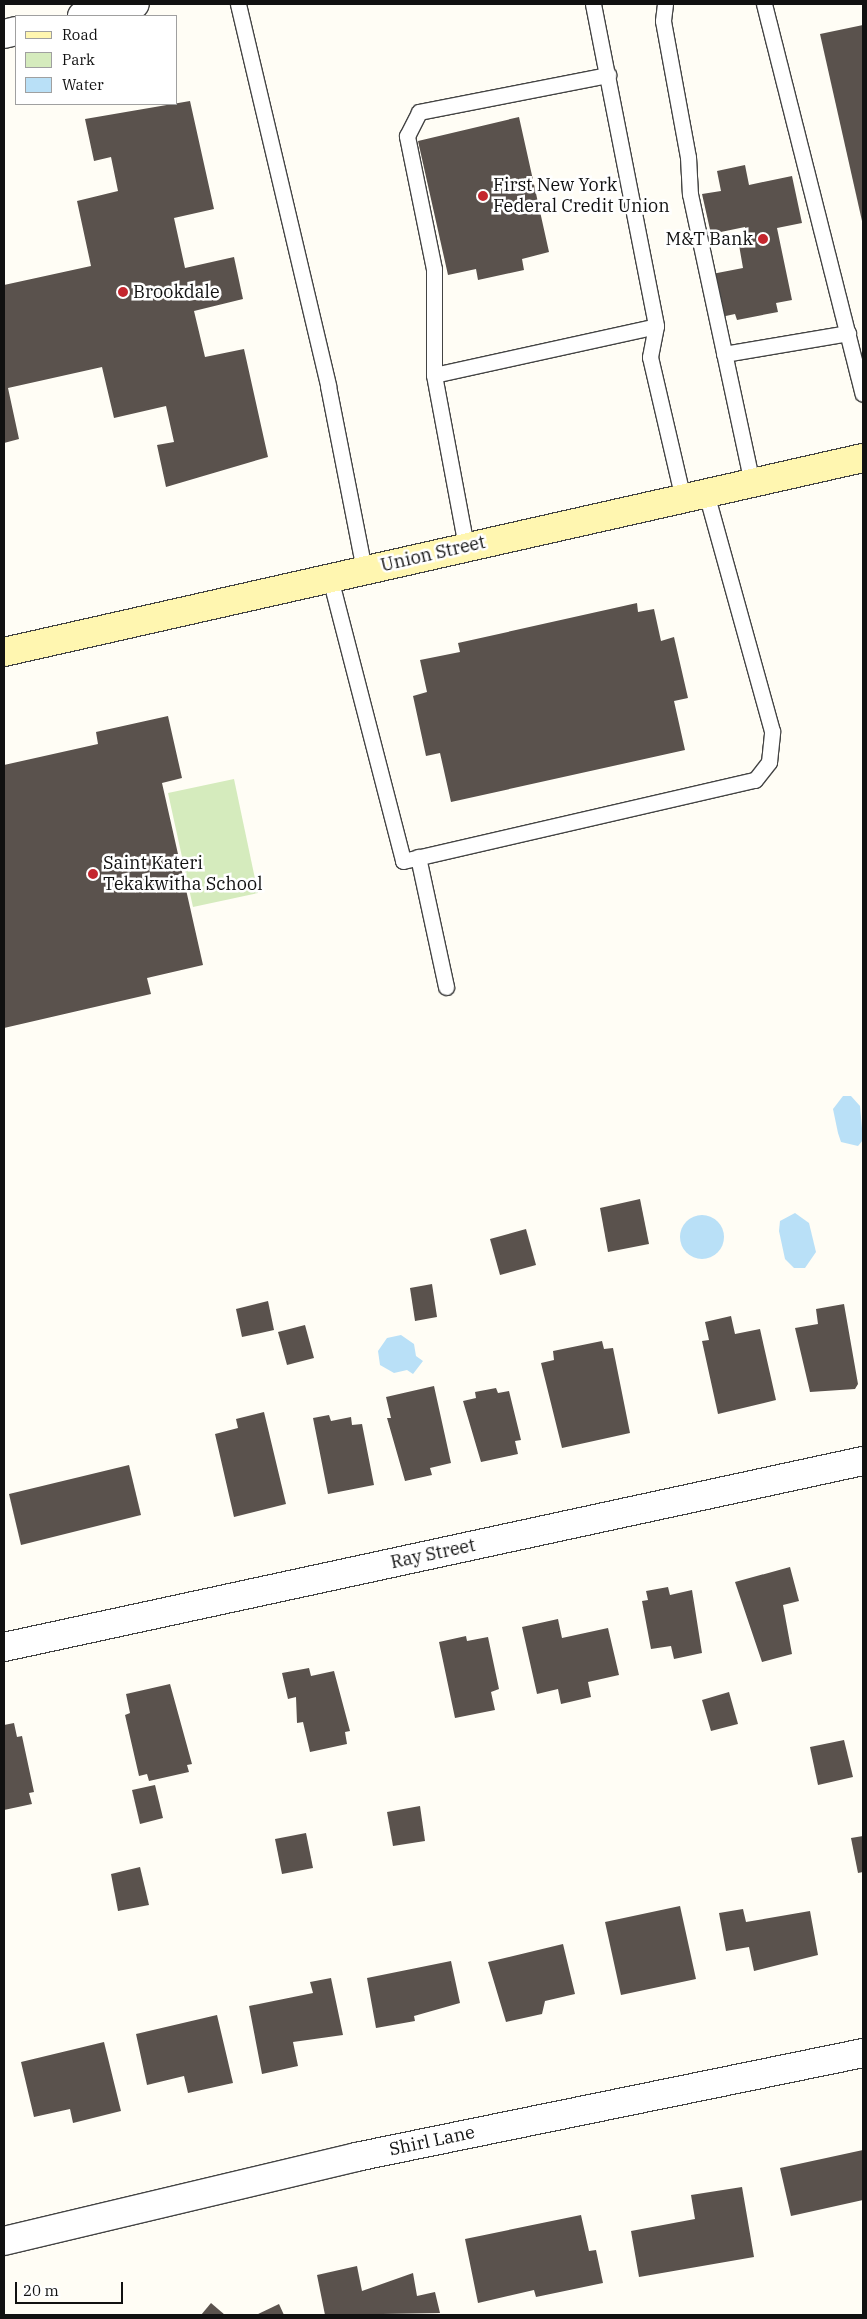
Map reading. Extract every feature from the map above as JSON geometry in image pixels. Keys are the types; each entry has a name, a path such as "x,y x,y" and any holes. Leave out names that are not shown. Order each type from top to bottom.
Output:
{"main road":[{"name":"Union Street","path":"4,652 466,546 863,458"}],"street":[{"path":"86,15 135,4"},
{"name":"Ray Street","path":"4,1647 863,1461"},
{"name":"Shirl Lane","path":"4,2241 356,2157 863,2053"}],"lane":[{"path":"238,4 328,386 364,570"},
{"path":"330,578 403,861 755,780 764,768 772,731 650,357 656,326 593,4"},
{"path":"665,4 663,21 688,157 690,194 752,483"},
{"path":"764,4 863,394"},
{"path":"466,546 434,375 434,269 407,136 419,112 608,76"},
{"path":"434,375 656,326"},
{"path":"724,354 848,333"},
{"path":"418,857 446,987"}],"green space":[{"path":"234,779 258,893 193,907 168,793"}],"water":[{"path":"843,1096 851,1096 860,1106 863,1140 858,1146 841,1142 838,1133 833,1109"},
{"path":"795,1213 809,1223 816,1252 805,1268 794,1268 785,1259 779,1231 780,1221"},
{"path":"706,1215 718,1221 723,1228 723,1246 718,1253 711,1258 698,1259 690,1256 683,1249 680,1233 683,1225 690,1218"},
{"path":"401,1335 414,1344 416,1356 423,1361 413,1374 407,1370 394,1373 380,1365 378,1351 387,1338"}],"building":[{"path":"863,25 863,221 862,221 820,34"},
{"name":"Brookdale","path":"190,101 214,209 174,218 185,268 234,257 243,299 194,311 205,357 244,349 268,457 166,487 157,445 174,442 166,406 114,418 102,367 8,388 19,439 4,443 4,285 91,266 77,201 118,191 111,157 94,161 85,119 167,105 178,105 178,103"},
{"name":"First New York Federal Credit Union","path":"519,117 549,252 522,259 524,270 478,280 476,269 448,275 418,141"},
{"name":"M&T Bank","path":"745,165 749,185 792,176 802,223 777,228 792,300 776,303 778,312 737,320 735,314 721,317 712,274 743,268 739,245 748,243 745,227 711,234 702,194 721,191 717,171"},
{"path":"637,603 638,612 654,609 661,641 674,637 688,698 674,701 685,750 451,802 440,753 426,756 413,696 427,692 420,660 460,652 458,643"},
{"name":"Saint Kateri Tekakwitha School","path":"168,716 182,778 162,783 203,965 147,978 151,994 4,1028 4,765 98,744 96,732"},
{"path":"640,1199 649,1244 608,1252 600,1208"},
{"path":"526,1229 536,1265 500,1275 490,1239"},
{"path":"432,1284 437,1317 415,1321 410,1288"},
{"path":"268,1301 274,1330 242,1337 236,1309"},
{"path":"844,1304 858,1384 855,1389 810,1392 795,1328 818,1324 816,1309"},
{"path":"731,1316 735,1334 760,1329 776,1400 718,1414 702,1341 709,1340 705,1322"},
{"path":"305,1325 314,1358 287,1365 278,1332"},
{"path":"602,1341 604,1349 613,1348 630,1433 562,1448 541,1363 554,1360 553,1351"},
{"path":"434,1386 451,1463 430,1468 432,1475 405,1481 387,1418 391,1418 386,1397"},
{"path":"496,1388 498,1393 509,1391 521,1440 515,1441 518,1454 481,1462 463,1401 476,1398 475,1392"},
{"path":"264,1412 286,1504 234,1517 215,1434 238,1428 236,1419"},
{"path":"329,1415 331,1421 351,1417 352,1425 362,1424 374,1485 328,1494 313,1418"},
{"path":"129,1465 141,1515 21,1545 9,1494"},
{"path":"790,1567 799,1601 783,1605 792,1654 762,1662 735,1582"},
{"path":"668,1587 670,1595 692,1590 702,1653 674,1659 671,1646 651,1649 642,1601 648,1600 646,1591"},
{"path":"558,1619 562,1638 608,1628 619,1675 588,1682 591,1697 561,1704 558,1689 537,1694 522,1627"},
{"path":"466,1636 467,1641 488,1637 499,1689 491,1692 495,1710 455,1718 439,1642"},
{"path":"309,1668 311,1676 334,1671 350,1731 345,1732 347,1744 310,1752 303,1722 297,1723 296,1697 288,1699 282,1673"},
{"path":"170,1684 192,1764 187,1765 189,1772 149,1781 147,1774 139,1776 125,1715 130,1713 126,1694"},
{"path":"729,1692 738,1724 711,1731 702,1700"},
{"path":"14,1723 17,1737 22,1736 34,1792 29,1793 32,1804 4,1810 4,1725"},
{"path":"844,1740 853,1777 818,1785 810,1747"},
{"path":"155,1785 163,1818 140,1824 132,1790"},
{"path":"420,1806 425,1841 393,1846 387,1812"},
{"path":"306,1833 313,1868 282,1874 275,1839"},
{"path":"863,1836 863,1872 858,1873 851,1838"},
{"path":"140,1867 149,1905 118,1911 111,1874"},
{"path":"680,1906 696,1979 621,1995 605,1922"},
{"path":"743,1909 746,1922 810,1911 818,1955 754,1971 749,1947 726,1951 719,1913"},
{"path":"563,1944 575,1994 545,2001 542,2014 506,2022 488,1962"},
{"path":"451,1961 460,2003 414,2016 415,2021 376,2028 367,1978"},
{"path":"331,1978 343,2035 293,2042 298,2066 262,2074 249,2006 313,1993 310,1982"},
{"path":"217,2015 233,2083 188,2093 184,2076 147,2085 136,2034"},
{"path":"104,2042 121,2111 73,2123 70,2109 34,2117 21,2062"},
{"path":"863,2150 863,2200 791,2216 780,2168"},
{"path":"742,2187 754,2257 639,2277 631,2231 695,2219 691,2195"},
{"path":"581,2215 589,2251 596,2250 603,2283 536,2297 534,2290 478,2303 465,2239"},
{"path":"357,2266 362,2291 413,2273 417,2296 435,2292 440,2313 325,2315 317,2275"},
{"path":"211,2303 225,2315 201,2315"},
{"path":"279,2304 284,2315 256,2315"}],"place":[{"name":"First New York Federal Credit Union","path":"483,196"},
{"name":"M&T Bank","path":"763,239"},
{"name":"Brookdale","path":"123,292"},
{"name":"Saint Kateri Tekakwitha School","path":"93,874"}]}
